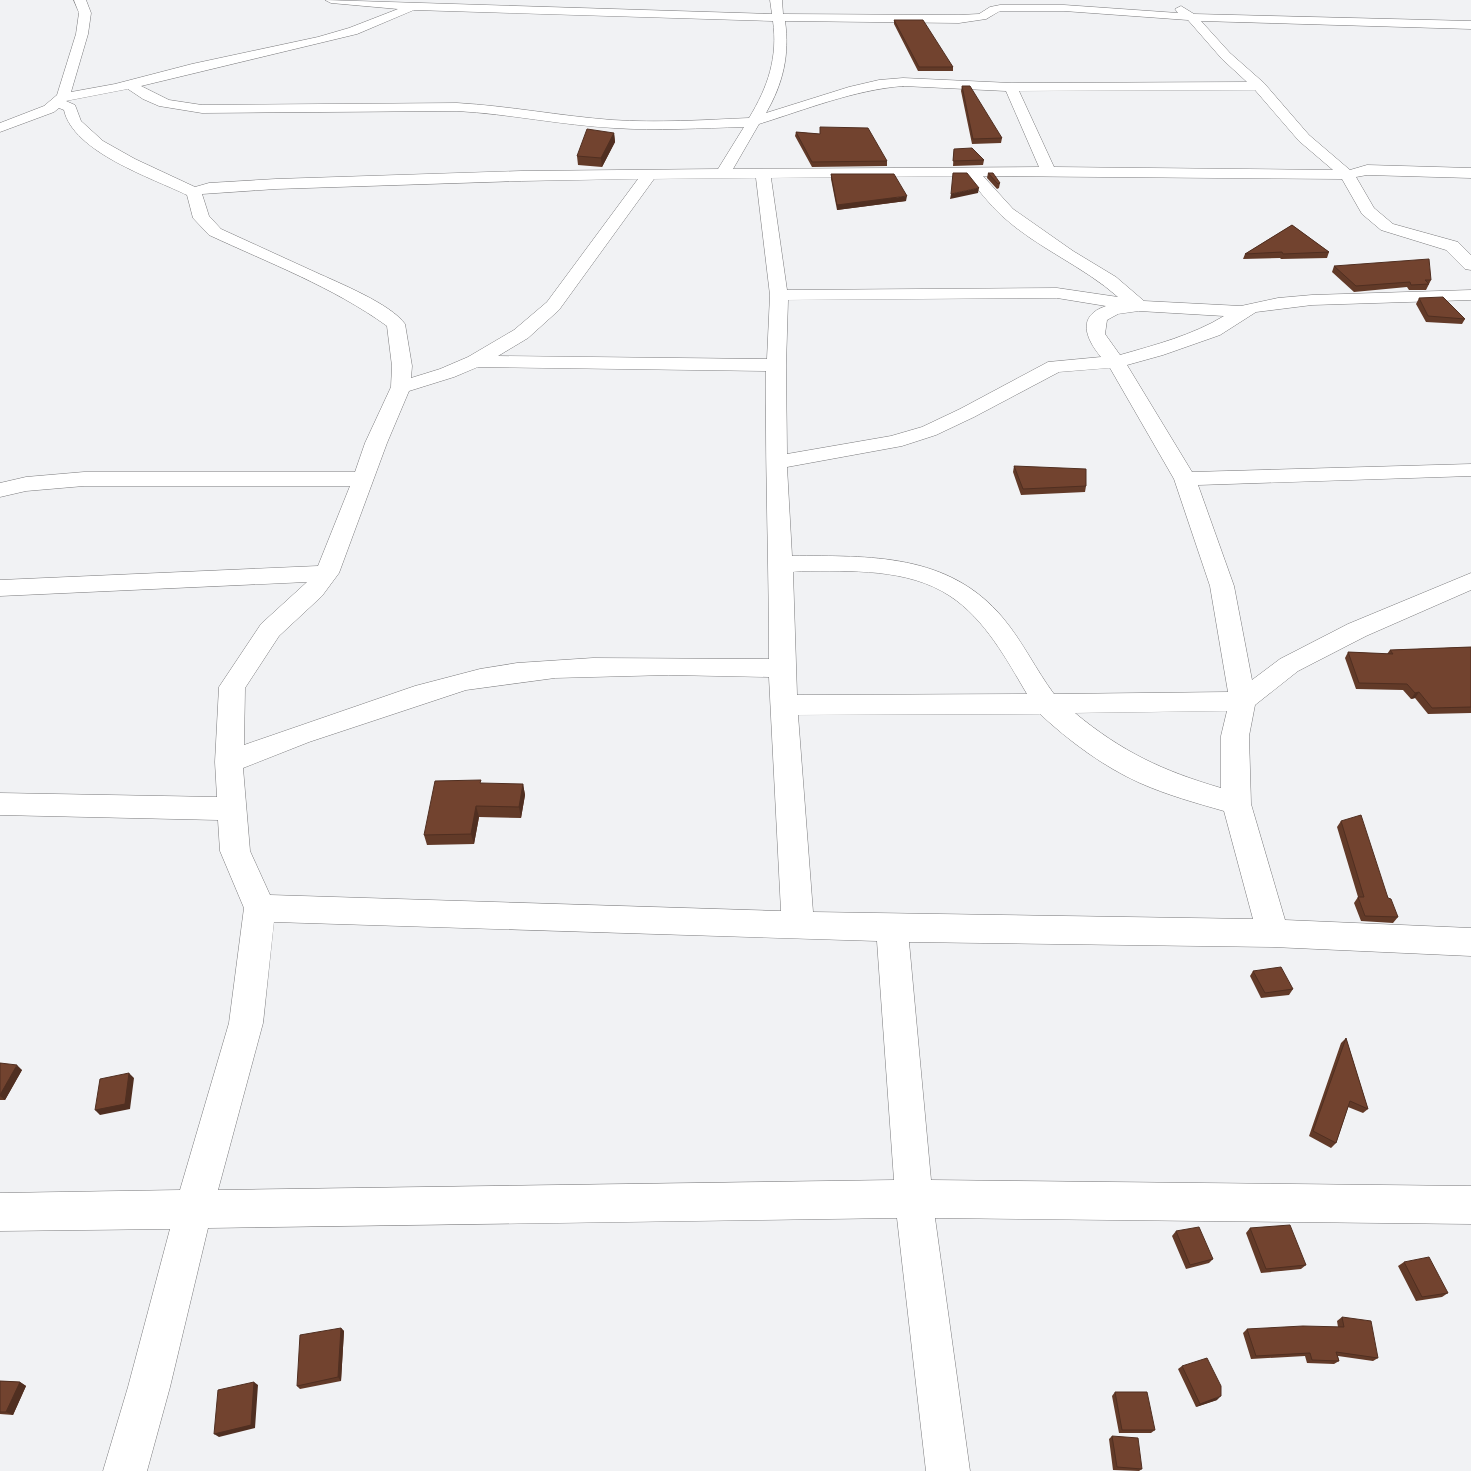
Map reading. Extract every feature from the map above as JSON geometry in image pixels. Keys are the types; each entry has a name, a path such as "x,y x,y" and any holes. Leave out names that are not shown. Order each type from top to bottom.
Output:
{"street":[{"path":"80,0 85,13 82,34 63,102 79,128 111,151 194,192 209,188 276,184 650,174 1048,171 1347,175 1367,170 1471,173"},
{"path":"331,0 412,7 778,19 959,19 982,17 994,9 1064,8 1191,16 1471,25"},
{"path":"482,9 512,0"},
{"path":"722,174 766,102 776,79 781,39 776,0"},
{"path":"985,0 994,9"},
{"path":"1168,0 1191,16 1226,56 1259,86 1304,138 1347,175 1368,211 1388,227 1452,246 1471,265"},
{"path":"0,128 63,102 192,68 353,31 412,7"},
{"path":"130,84 149,98 177,106 202,108 457,107 493,109 630,126 753,122 879,84 903,82 1012,88 1259,86"},
{"path":"1012,88 1048,171"},
{"path":"971,171 1007,212 1067,255 1110,281 1139,306"},
{"path":"1361,197 1416,172"},
{"path":"763,173 779,295 776,365 776,462 781,564 782,668 798,924"},
{"path":"401,387 447,373 475,361 521,334 553,306 650,174"},
{"path":"125,1471 149,1387 194,1208 246,1022 260,908 234,851 229,762 232,687 270,630 313,590 327,573 376,444 401,387 402,366 396,324 375,309 346,293 215,232 202,218 194,192"},
{"path":"779,295 1057,292 1139,306 1245,312"},
{"path":"776,462 895,442 929,431 1055,366 1115,362 1156,351 1213,331 1251,308 1312,300 1471,295"},
{"path":"1139,306 1107,312 1099,316 1095,325 1095,335 1115,362 1185,480 1222,586 1243,701 1235,736 1236,804 1273,934"},
{"path":"475,361 776,365"},
{"path":"1185,480 1471,470"},
{"path":"0,490 26,484 84,479 364,479"},
{"path":"781,564 873,565 919,574 949,584 975,604 1008,643 1048,704 1111,753 1150,775 1236,804"},
{"path":"0,588 327,573"},
{"path":"784,705 1243,701 1289,665 1358,630 1471,581"},
{"path":"229,762 285,739 478,678 563,669 648,666 782,668"},
{"path":"0,804 231,809"},
{"path":"260,908 892,928 1273,934 1469,946"},
{"path":"892,928 914,1199 948,1471"},
{"path":"0,1212 914,1199 1471,1204"}],"building":[{"path":"894,20 923,20 953,67 919,67"},
{"path":"962,86 970,86 1002,138 973,139"},
{"path":"820,127 868,128 887,161 812,162 796,132 820,134"},
{"path":"587,129 614,133 601,158 577,156"},
{"path":"972,148 984,160 953,161 954,149"},
{"path":"953,173 967,173 979,188 951,194"},
{"path":"988,173 993,173 1000,183 998,184"},
{"path":"831,174 894,174 907,196 837,205"},
{"path":"1292,225 1329,252 1245,254"},
{"path":"1429,259 1431,280 1425,280 1429,284 1411,285 1410,282 1356,286 1334,266"},
{"path":"1443,297 1465,319 1428,316 1419,298"},
{"path":"1014,466 1086,469 1086,486 1023,489"},
{"path":"1471,647 1471,707 1432,708 1419,692 1415,693 1407,684 1359,683 1348,652 1393,654 1390,650"},
{"path":"481,780 480,783 523,784 519,807 476,806 471,834 424,835 435,781"},
{"path":"1361,815 1388,898 1391,899 1398,917 1365,916 1358,897 1364,897 1341,821"},
{"path":"1281,967 1293,989 1265,993 1253,971"},
{"path":"1346,1038 1368,1109 1350,1101 1336,1143 1313,1131"},
{"path":"0,1063 17,1065 0,1095"},
{"path":"129,1073 125,1104 95,1110 100,1079"},
{"path":"1290,1225 1306,1265 1266,1269 1250,1228"},
{"path":"1199,1227 1213,1259 1190,1265 1176,1231"},
{"path":"1429,1257 1448,1293 1422,1297 1404,1262"},
{"path":"1342,1317 1371,1321 1378,1358 1336,1352 1339,1361 1312,1360 1310,1353 1256,1356 1247,1329 1303,1326 1344,1327"},
{"path":"341,1328 338,1377 297,1386 300,1335"},
{"path":"1207,1358 1221,1386 1221,1396 1200,1404 1182,1366"},
{"path":"0,1381 20,1382 6,1412 0,1412"},
{"path":"254,1382 251,1425 214,1434 218,1390"},
{"path":"1115,1392 1147,1392 1155,1430 1122,1430"},
{"path":"1112,1436 1138,1438 1142,1469 1117,1467"}]}
